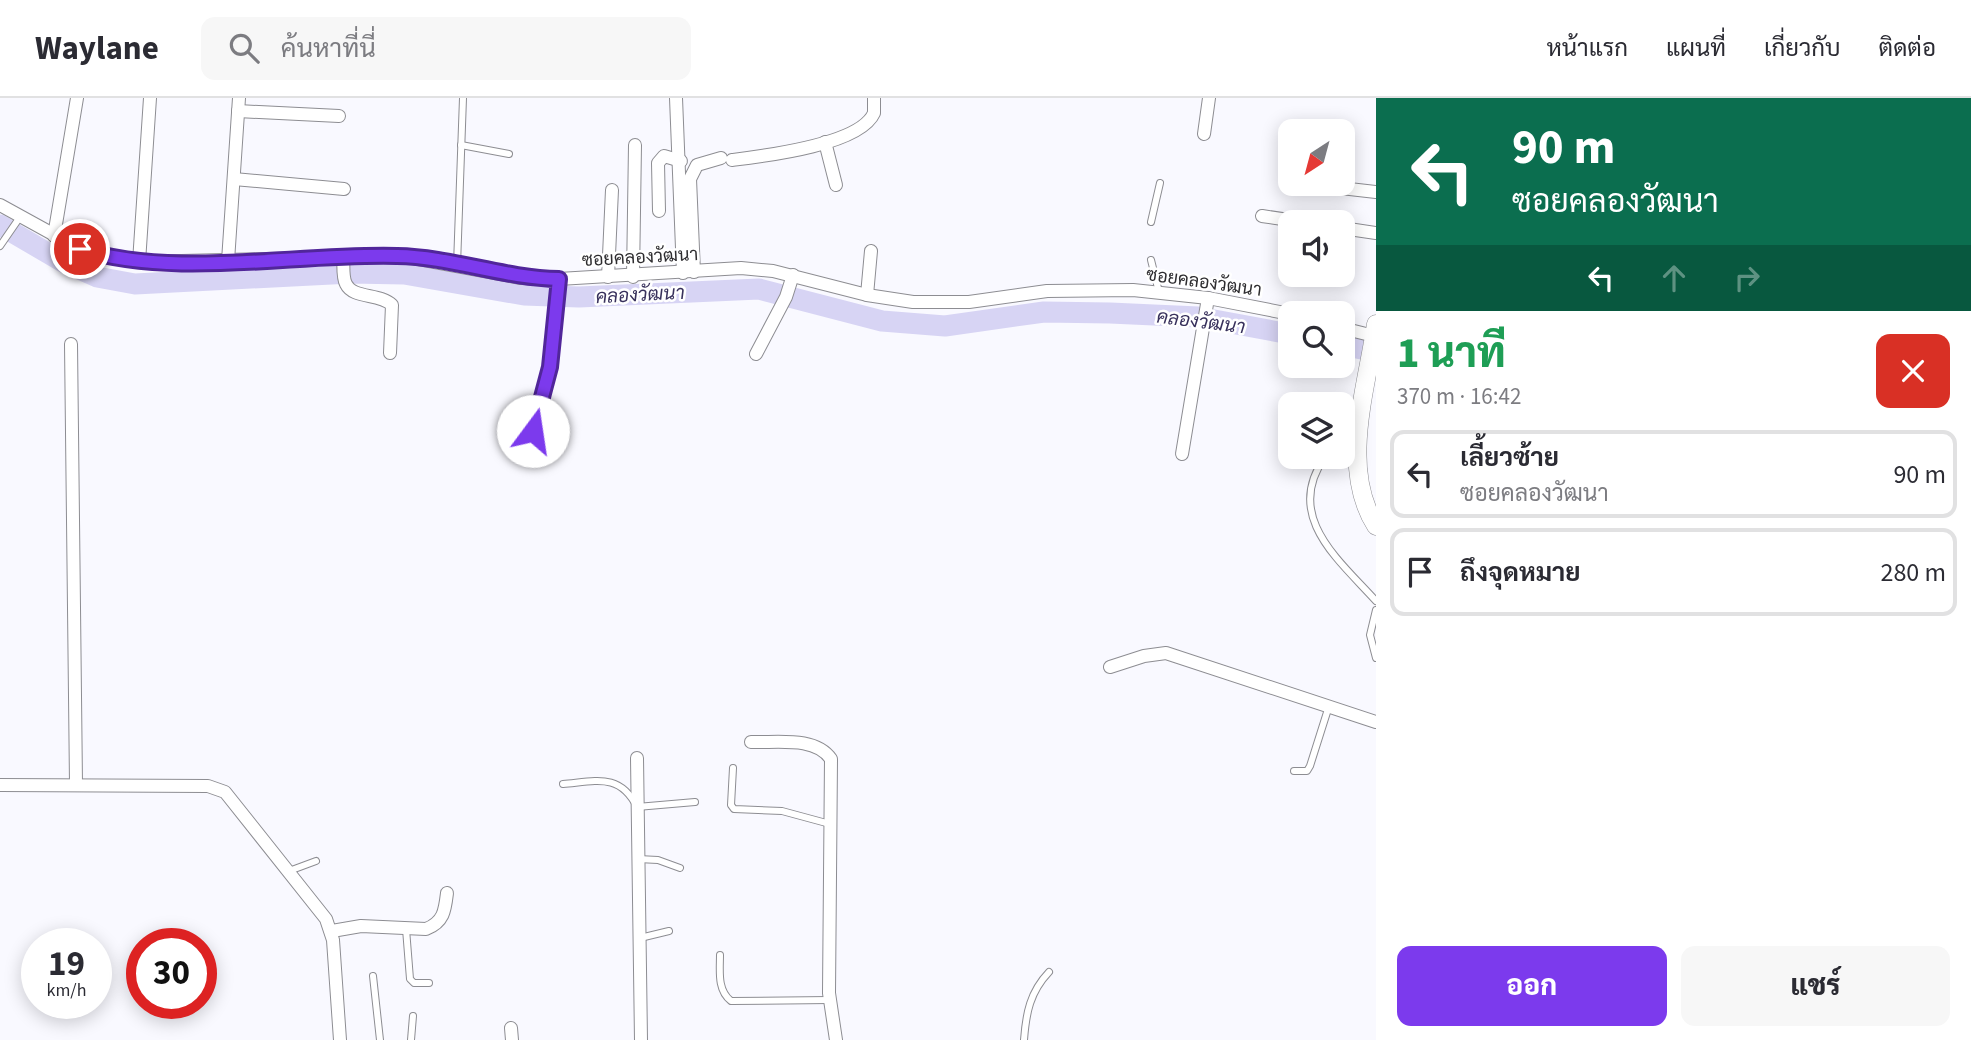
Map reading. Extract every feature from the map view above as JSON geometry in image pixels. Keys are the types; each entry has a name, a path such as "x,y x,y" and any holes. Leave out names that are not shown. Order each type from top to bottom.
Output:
{"main road":[{"path":"1355,436 1370,401 1373,341"},
{"path":"1355,467 1365,508 1376,526"}],"street":[{"path":"54,236 77,98"},
{"path":"139,262 150,98"},
{"path":"676,98 689,272"},
{"path":"689,272 690,179 697,165 726,159 798,152 825,142 871,120 874,98"},
{"path":"1204,135 1209,98"},
{"path":"228,261 238,104 339,116"},
{"path":"825,142 836,185"},
{"path":"633,277 635,145"},
{"path":"659,211 657,163 664,156 681,161"},
{"path":"233,180 344,189"},
{"path":"1355,189 1376,191"},
{"path":"608,277 612,190"},
{"name":"ซอยคลองวัฒนา","path":"0,205 18,220 54,236 104,256 139,262 344,261 402,256 559,284 608,277 741,268 867,295 933,303 969,302 1003,295 1047,291 1159,292 1278,312"},
{"path":"1262,216 1278,218"},
{"path":"1355,230 1376,233"},
{"path":"867,295 871,251"},
{"path":"344,261 345,282 351,290 381,297 393,305 390,353"},
{"path":"756,354 786,297 792,279"},
{"path":"533,431 550,367 559,284"},
{"path":"1182,454 1208,298"},
{"path":"1355,333 1373,341"},
{"path":"71,344 76,783"},
{"path":"1110,667 1144,656 1166,653 1376,722"},
{"path":"751,742 823,748 831,759 830,1000 835,1040"},
{"path":"637,758 641,1040"},
{"path":"0,785 76,783 219,787 241,809 326,919 332,931 340,1040"},
{"path":"332,931 361,926 406,929 435,925 445,914 447,893"}],"lane":[{"path":"457,265 463,98"},
{"path":"461,145 509,155"},
{"path":"1151,222 1160,183"},
{"path":"2,243 18,220"},
{"path":"1151,260 1159,292"},
{"path":"1316,469 1310,493 1312,518 1323,542 1376,601"},
{"path":"1376,610 1370,635 1376,658"},
{"path":"1294,771 1307,771 1310,766 1329,706"},
{"path":"733,768 731,805 734,809 790,812 832,824"},
{"path":"563,784 613,782 629,792 637,807 695,802"},
{"path":"638,859 658,860 680,868"},
{"path":"289,871 316,861"},
{"path":"406,929 410,979 414,983 429,983"},
{"path":"639,938 669,931"},
{"path":"720,955 719,982 725,996 731,1001 830,1000"},
{"path":"1024,1040 1026,1014 1036,986 1049,972"},
{"path":"373,976 380,1040"},
{"path":"411,1040 413,1016"}],"waterway":[{"name":"คลองวัฒนา","path":"0,225 63,262 97,277 135,284 351,273 404,274 524,295 579,297 759,289 882,321 945,326 1044,312 1110,313 1198,317 1278,332"},
{"name":"คลองวัฒนา","path":"1355,348 1376,352"}],"route":[{"path":"80,249 139,262 204,262 343,255 402,256 521,278 559,279 550,367 533,431"}]}
